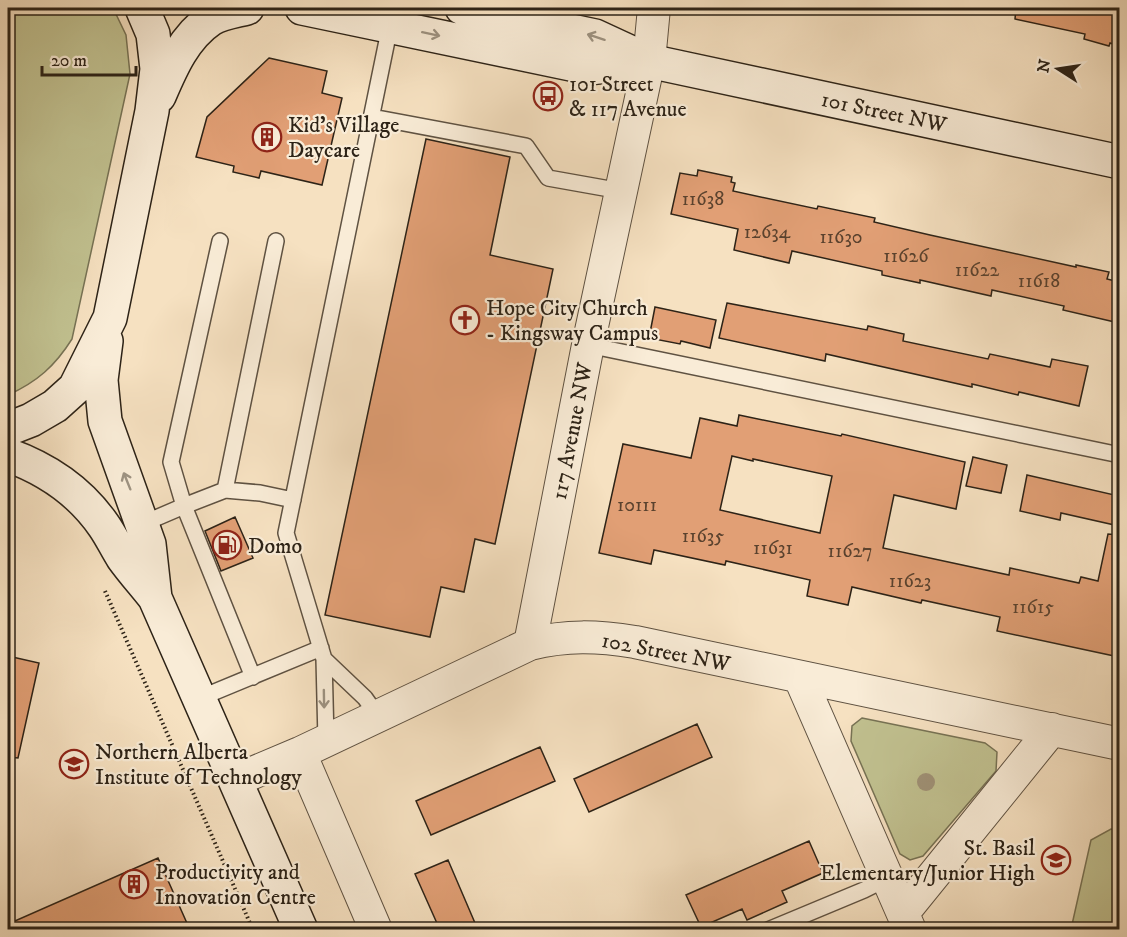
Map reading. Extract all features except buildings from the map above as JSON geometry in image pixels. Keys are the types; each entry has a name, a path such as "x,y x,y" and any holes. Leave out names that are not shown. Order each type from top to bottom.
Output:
{"main road":[{"path":"142,8 153,34 157,69 152,111 110,318 101,380 105,421 149,544 155,598"},
{"path":"152,111 172,65 188,40 212,19 247,8"},
{"name":"101 Street NW","path":"302,8 590,68 649,61"},
{"name":"101 Street NW","path":"462,8 595,36 649,61 1119,162"},
{"path":"8,429 32,420 56,406 75,388 110,318"},
{"path":"8,455 45,471 65,484 85,502 103,524 124,560 155,598 301,930"}],"street":[{"name":"117 Avenue NW","path":"530,644 588,345 649,61 654,8"},
{"name":"102 Street NW","path":"236,780 530,644 556,637 607,638 1119,744"},
{"path":"800,678 907,921 1052,729"},
{"path":"313,746 376,930"}],"lane":[{"path":"313,746 322,653 286,533 390,26"},
{"path":"372,117 526,146 548,178 621,191"},
{"path":"220,241 171,462 184,506 253,677"},
{"path":"225,490 276,241"},
{"path":"588,345 1119,455"},
{"path":"142,524 225,490 260,492 293,500"},
{"path":"200,698 322,653"},
{"path":"322,653 365,698 377,715"},
{"path":"768,930 888,878"}],"path":[{"path":"104,588 253,930"}],"green space":[{"path":"8,8 113,8 126,35 130,74 72,339 44,372 28,385 8,395"},
{"path":"862,718 985,743 997,752 996,771 923,856 910,860 900,854 851,741 852,726"},
{"path":"1111,829 1119,830 1119,929 1071,929 1091,840"}],"place":[{"name":"101 Street & 117 Avenue","path":"548,96"},
{"name":"Kid's Village Daycare","path":"267,137"},
{"name":"Hope City Church - Kingsway Campus","path":"465,320"},
{"name":"Domo","path":"227,545"},
{"name":"Northern Alberta Institute of Technology","path":"74,764"},
{"name":"St. Basil Elementary/Junior High","path":"1056,860"},
{"name":"Productivity and Innovation Centre","path":"134,884"}]}
